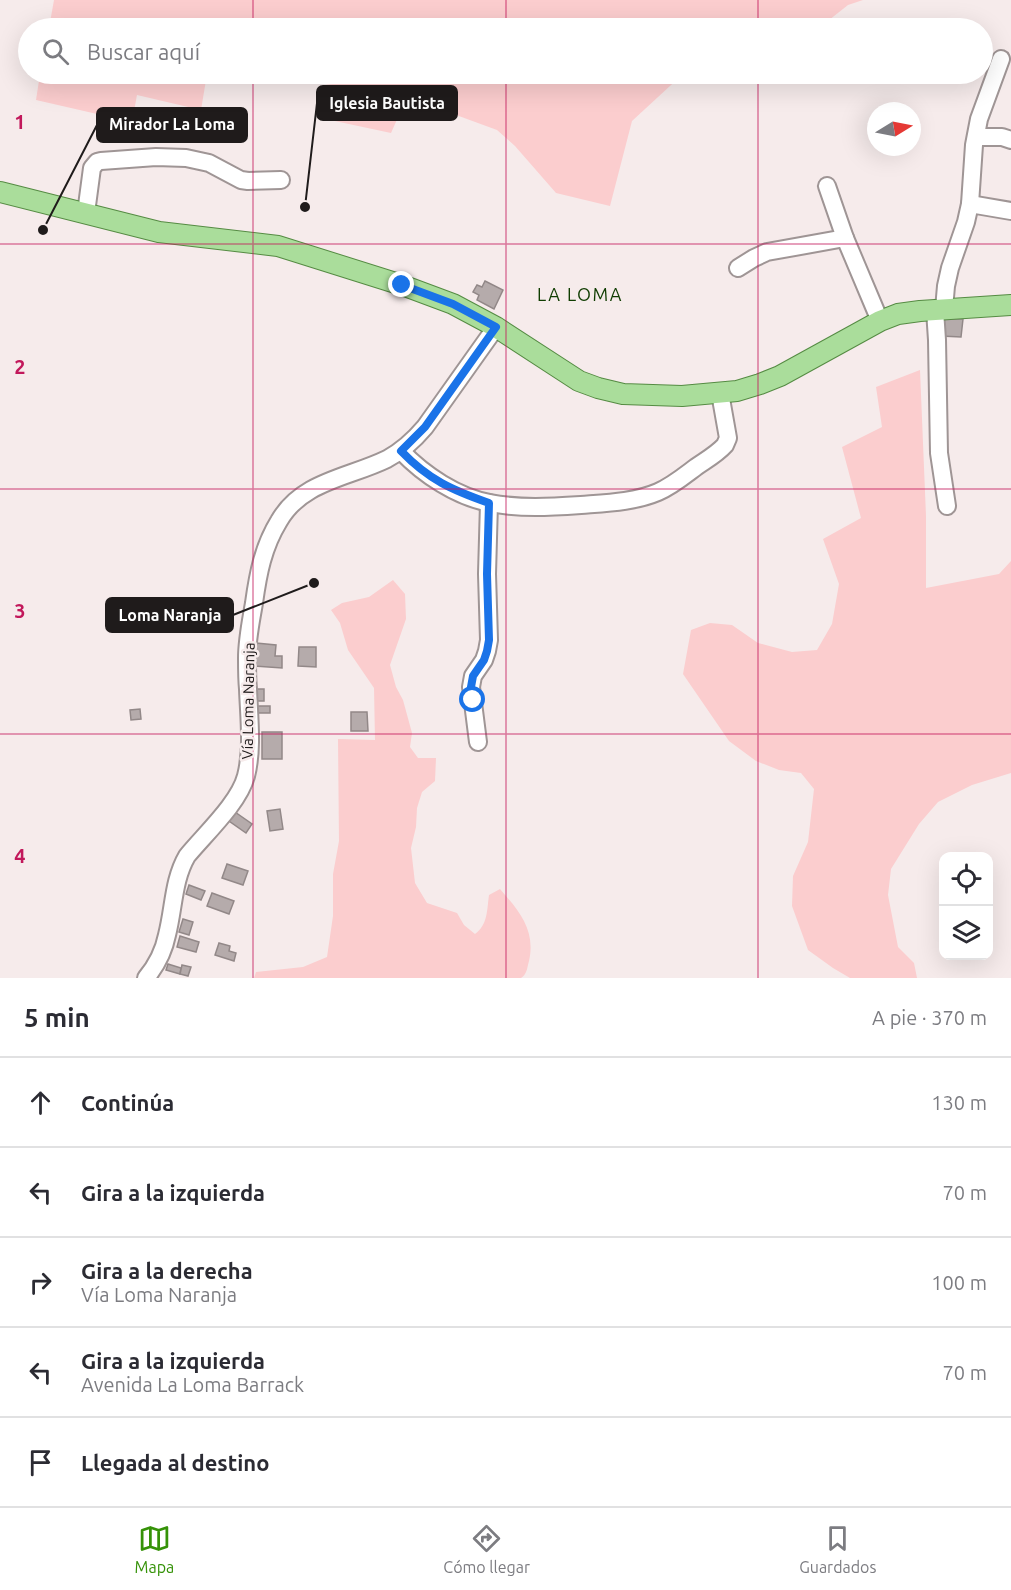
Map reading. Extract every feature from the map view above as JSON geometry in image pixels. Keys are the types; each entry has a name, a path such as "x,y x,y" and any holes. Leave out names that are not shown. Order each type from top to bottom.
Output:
{"main road":[{"path":"0,192 177,235 278,246 432,295 496,327 579,381 623,393 682,396 737,391 780,376 880,321 898,314 1011,305"}],"street":[{"path":"993,82 1001,59"},
{"path":"947,506 939,453 940,309 950,268 966,222 970,204 976,137 992,84"},
{"path":"976,137 1002,137 1011,140"},
{"path":"86,213 92,168 101,160 175,157 209,163 241,180 281,180"},
{"path":"827,186 845,238 880,321"},
{"path":"970,204 1011,211"},
{"path":"738,268 767,252 845,238"},
{"name":"Vía Loma Naranja","path":"146,978 160,955 167,936 177,877 182,865 229,807 246,777 249,756 248,645 260,566 268,541 286,509 304,493 401,451 425,427 496,327"},
{"path":"401,451 439,482 455,491 489,503 543,507 596,504 639,498 669,486 725,446 728,438 720,393"},
{"path":"478,742 471,687 473,676 484,660 489,640 487,574 489,503"}],"shaded area":[{"path":"54,0 863,0 848,5 832,18 51,18"},
{"path":"38,84 205,84 201,110 137,95 132,122 36,100"},
{"path":"326,84 672,84 632,121 610,206 556,193 515,146 497,130 407,97 391,133 330,120 338,86"},
{"path":"920,370 926,516 926,588 999,574 1011,561 1011,773 972,785 938,802 919,824 891,869 888,895 898,947 914,963 917,978 850,978 808,950 792,906 793,876 808,842 814,789 801,773 779,770 756,761 729,741 683,674 691,630 710,623 732,625 758,643 792,652 817,650 832,624 839,584 823,539 861,518 842,447 882,427 876,387"},
{"path":"393,580 405,594 406,619 390,665 412,733 410,747 418,758 436,758 435,781 422,792 417,808 416,827 411,848 415,883 427,903 457,913 464,925 475,934 485,921 489,895 500,889 514,905 528,930 531,950 527,971 521,978 254,978 256,972 303,967 327,957 333,916 333,874 339,841 338,739 375,740 374,688 348,650 340,623 331,610 342,603 369,597"}],"building":[{"path":"485,281 503,290 494,309 477,300 479,295 473,292 477,285 482,287"},
{"path":"942,318 963,319 961,337 941,336"},
{"path":"256,643 276,645 275,656 282,656 282,668 254,666"},
{"path":"299,647 316,647 316,667 298,666"},
{"path":"254,689 264,689 264,701 254,701"},
{"path":"256,706 270,706 270,713 255,713"},
{"path":"140,709 141,719 131,720 130,710"},
{"path":"351,712 367,712 368,731 351,731"},
{"path":"262,732 282,732 282,759 262,759"},
{"path":"280,809 283,829 270,831 267,811"},
{"path":"235,812 252,824 246,833 229,821"},
{"path":"227,864 248,871 243,885 222,878"},
{"path":"189,885 205,891 201,900 186,894"},
{"path":"212,893 234,901 229,914 207,906"},
{"path":"183,919 193,922 189,935 179,932"},
{"path":"180,936 199,942 196,952 177,947"},
{"path":"219,943 230,946 229,951 236,953 234,961 215,955"},
{"path":"168,964 181,968 180,974 166,970"},
{"path":"182,965 191,967 188,976 180,974"}],"place":[{"name":"Iglesia Bautista","path":"305,207"},
{"name":"Mirador La Loma","path":"43,230"},
{"name":"Loma Naranja","path":"314,583"}],"district":[{"name":"LA LOMA","path":"580,294"}],"route":[{"path":"402,285 453,304 496,327 425,427 401,451 439,482 455,491 489,503 487,574 489,640 484,660 473,676 471,687 473,700"}]}
